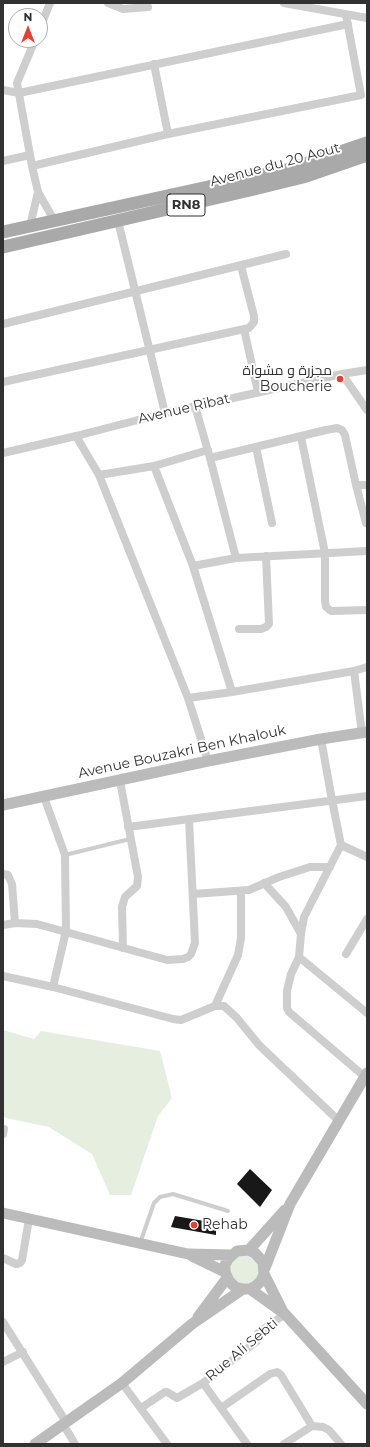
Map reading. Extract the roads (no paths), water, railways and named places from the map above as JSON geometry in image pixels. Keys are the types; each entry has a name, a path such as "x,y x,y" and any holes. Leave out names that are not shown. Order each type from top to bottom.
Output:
{"main road":[{"name":"Avenue du 20 Aout","path":"3,232 290,169 367,143"},
{"name":"Avenue du 20 Aout","path":"3,247 302,177 367,155"}],"street":[{"path":"108,3 123,9 148,7"},
{"path":"284,3 367,18"},
{"path":"32,166 168,134 364,94 346,15"},
{"path":"3,90 19,93 348,24"},
{"path":"32,48 17,83 38,192 54,220"},
{"path":"154,64 168,134"},
{"path":"3,161 30,155"},
{"path":"30,226 38,192"},
{"path":"118,221 165,413"},
{"path":"3,324 286,254"},
{"path":"3,382 149,351 252,326 254,316 241,266"},
{"path":"244,329 258,392"},
{"name":"Avenue Ribat","path":"3,453 195,406 342,374 367,370"},
{"path":"342,374 367,410"},
{"path":"195,406 236,558"},
{"path":"98,475 154,466 209,454 256,447 337,428 342,430 346,435 356,485 366,523"},
{"path":"76,436 98,475 188,698 208,761"},
{"path":"300,437 325,553 324,601 326,607 331,611 367,610"},
{"path":"256,447 272,523"},
{"path":"154,466 193,566 232,692"},
{"path":"356,485 367,485"},
{"path":"193,566 236,558 367,550"},
{"path":"239,628 261,629 269,624 266,556"},
{"path":"188,698 354,671 367,667"},
{"path":"354,671 364,733"},
{"name":"Avenue Bouzakri Ben Khalouk","path":"3,805 208,761 321,739 364,733"},
{"path":"35,1444 122,1383 192,1324 247,1289 256,1286 261,1281 290,1204 366,1075 288,1010 288,984 299,957 300,934 304,917 341,845 321,739"},
{"path":"120,780 138,878 137,886 125,897 122,907 123,948"},
{"path":"128,827 367,796"},
{"path":"44,797 65,855 66,931 53,987"},
{"path":"3,925 15,923 37,924 167,960 183,959 188,957 192,954 195,943 189,819"},
{"path":"341,845 367,857"},
{"path":"193,894 249,890 264,883 310,867 330,867"},
{"path":"3,874 8,876 12,884 15,923"},
{"path":"264,883 286,907 300,934"},
{"path":"215,1006 238,955 241,938 242,891"},
{"path":"346,954 367,919"},
{"path":"299,957 367,1013"},
{"path":"3,976 53,987 173,1019 181,1020 215,1006 224,1006 237,1018 259,1045 339,1121"},
{"path":"249,1250 290,1204"},
{"path":"3,1213 188,1254 232,1255"},
{"path":"3,1258 16,1264 20,1263 22,1260 29,1219"},
{"path":"192,1324 226,1275 225,1265 237,1251 249,1250 255,1252 260,1257 264,1271 285,1314"},
{"path":"188,1254 226,1275 235,1287 247,1289 285,1314 367,1404"},
{"name":"Rue Ali Sebti","path":"141,1408 166,1392 174,1398 179,1398 203,1383 257,1340 258,1333 285,1314"},
{"path":"3,1322 23,1352 75,1444"},
{"path":"3,1362 23,1352"},
{"path":"221,1408 270,1374 277,1372 281,1375 312,1426"},
{"path":"122,1383 167,1444"},
{"path":"203,1383 247,1444"},
{"path":"284,1444 312,1426 323,1427 329,1430 341,1444"}],"lane":[{"path":"65,855 130,839"},
{"path":"140,1243 154,1203 160,1197 173,1194 228,1211"}],"place":[{"name":"مجزرة و مشواة Boucherie","path":"340,379"},
{"name":"Rehab","path":"194,1225"}]}
